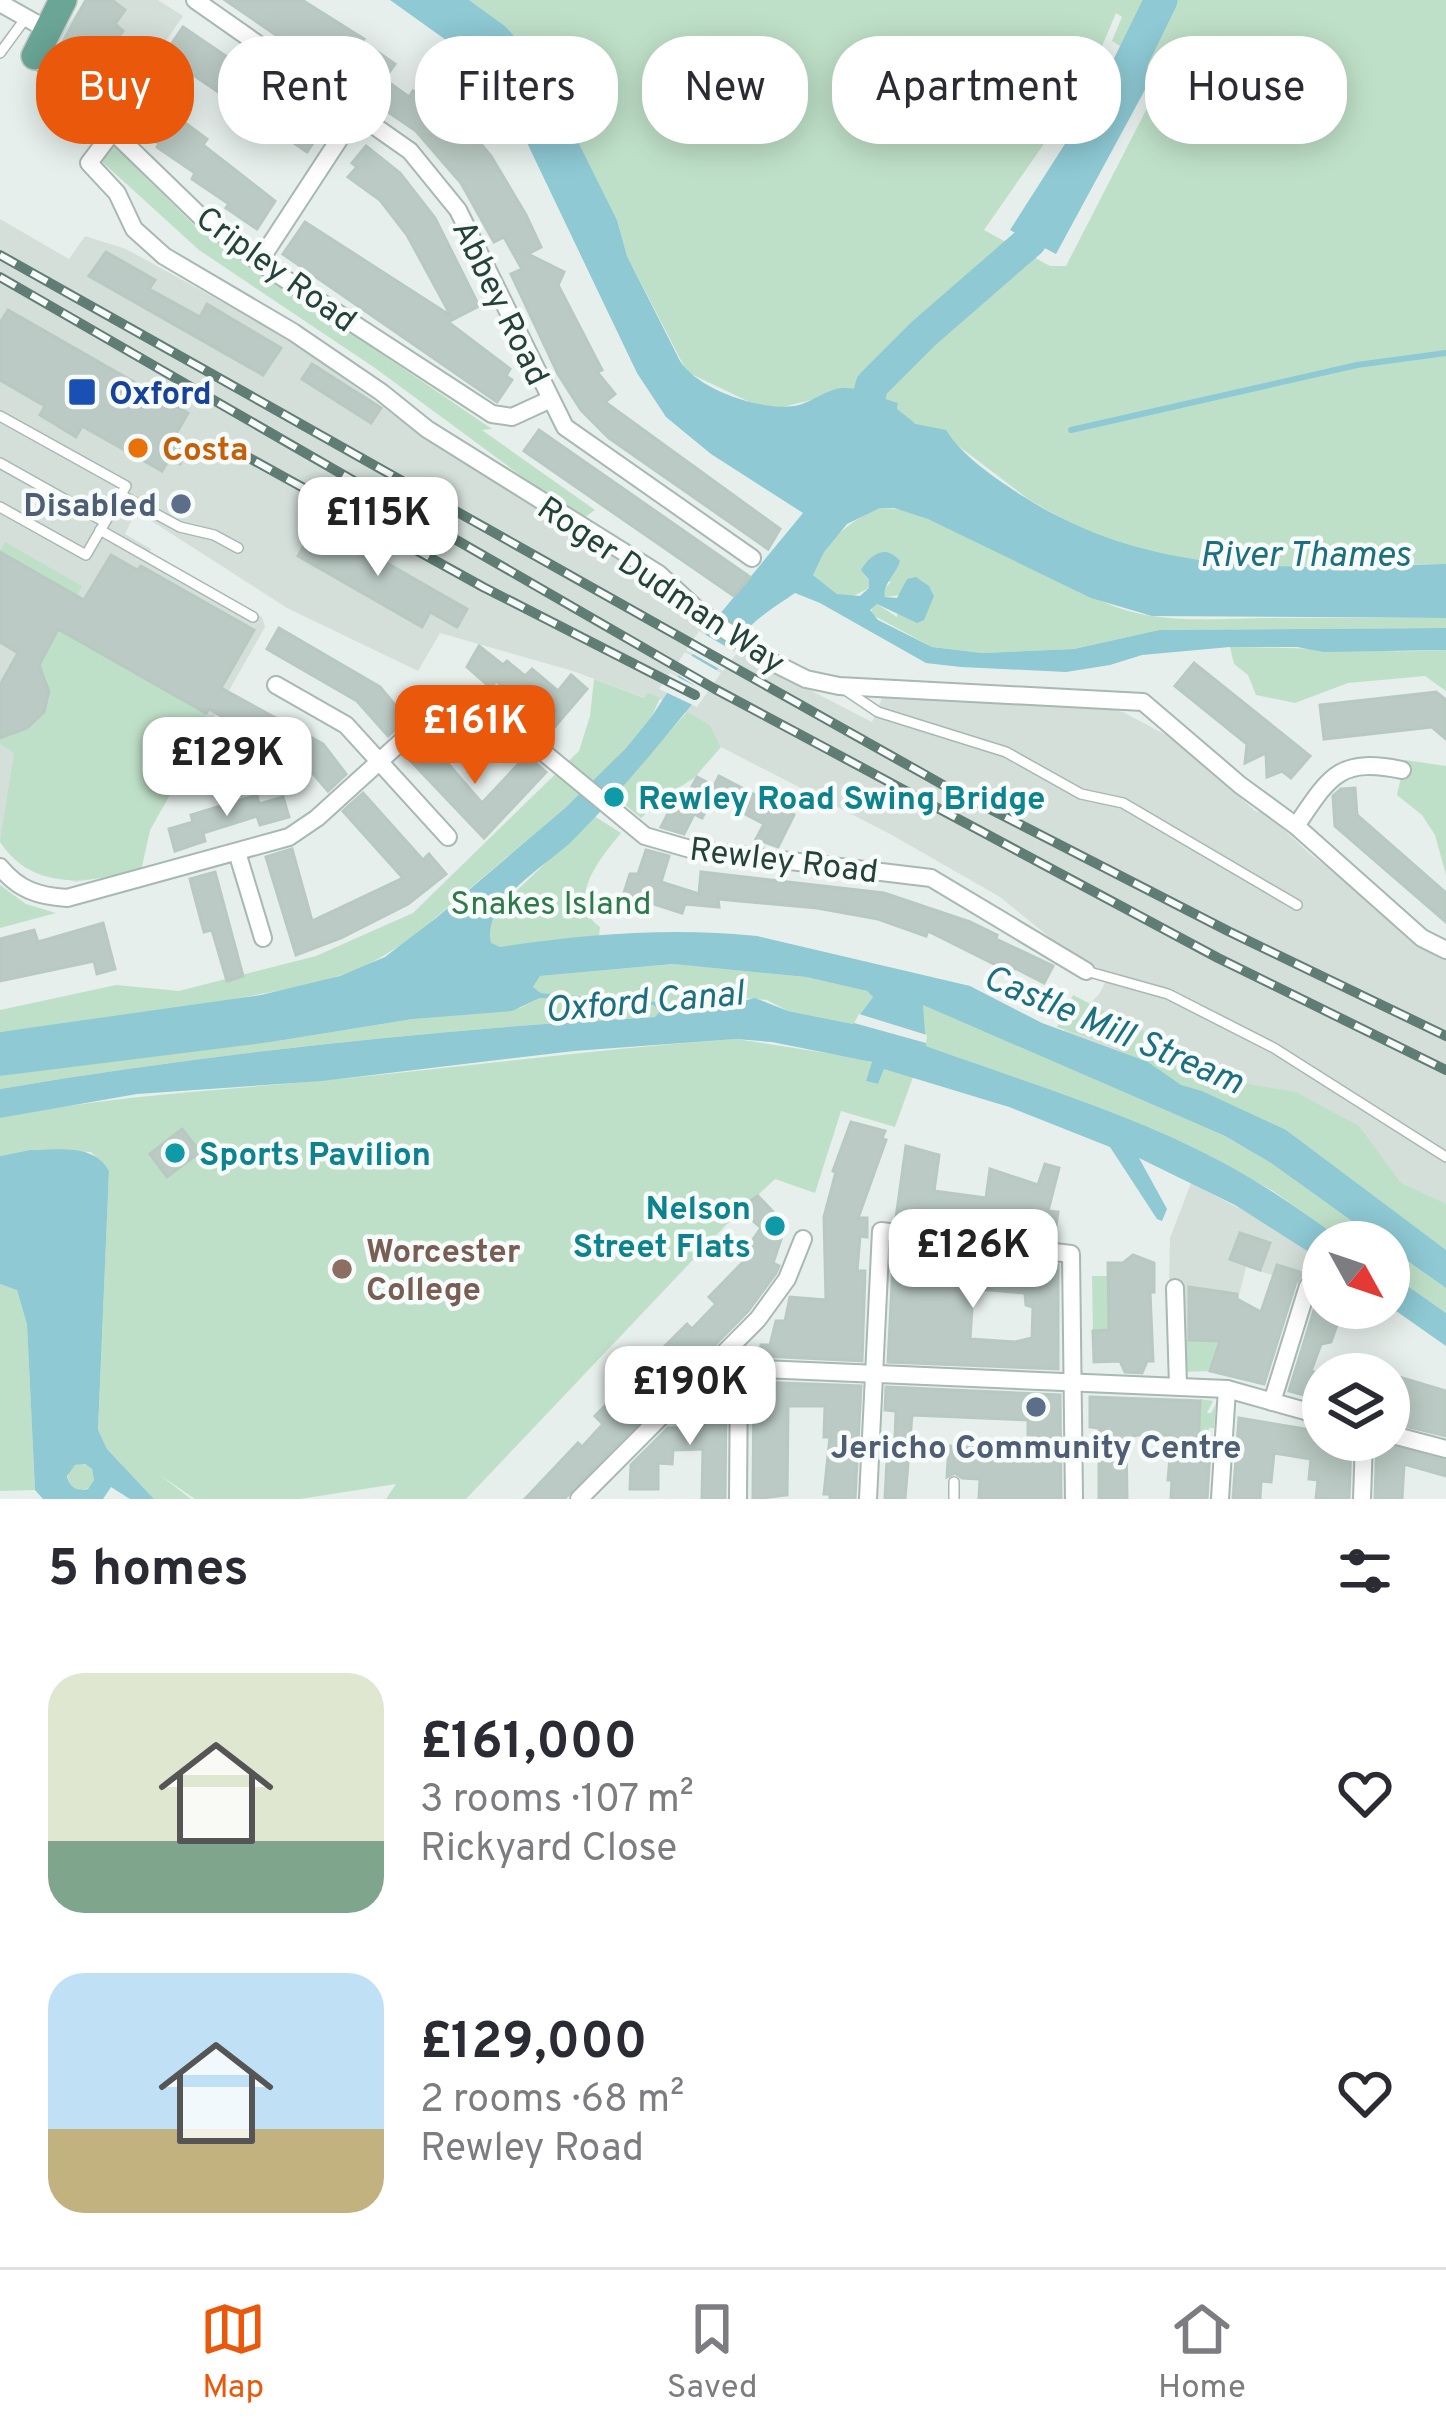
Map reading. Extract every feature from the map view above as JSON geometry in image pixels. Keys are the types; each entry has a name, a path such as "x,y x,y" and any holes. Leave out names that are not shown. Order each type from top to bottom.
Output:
{"main road":[{"path":"35,56 37,24 63,0"}],"street":[{"name":"Abbey Road","path":"195,0 247,36"},
{"path":"0,3 37,24"},
{"name":"Abbey Road","path":"391,138 410,152 458,210 565,427 752,558"},
{"name":"Roger Dudman Way","path":"104,144 89,163 117,193 134,230 164,256 293,332 428,429 658,574 751,650 806,680 839,686 1142,702 1296,826 1422,938 1446,950"},
{"name":"Cripley Road","path":"129,144 200,216 259,262 492,414 512,417 549,400"},
{"path":"259,262 336,144"},
{"path":"276,685 346,725 448,837"},
{"name":"Rewley Road","path":"0,867 12,881 38,896 68,898 289,837 446,701 462,697 481,700 645,836 667,844 932,878 1086,971"},
{"path":"1296,826 1318,793 1341,771 1366,763 1402,770"},
{"path":"237,852 263,938"},
{"path":"868,1499 881,1231 1071,1254 1074,1499"},
{"path":"579,1499 758,1319 778,1292 803,1240"},
{"path":"1175,1288 1178,1386"},
{"path":"1272,1402 1302,1305"},
{"path":"720,1358 740,1369 1227,1389 1302,1410"},
{"path":"738,1499 740,1369"},
{"path":"1220,1499 1227,1389"},
{"path":"1410,1440 1446,1449"},
{"path":"1362,1499 1363,1461"}],"lane":[{"path":"0,53 37,24"},
{"path":"0,416 126,486 86,555 0,507"},
{"path":"0,463 254,617"},
{"path":"121,495 180,527 238,548"},
{"path":"839,686 878,712 1006,752 1082,794 1123,802 1298,905"},
{"path":"1086,971 1168,994 1274,1048 1446,1157"},
{"path":"953,1499 954,1482"}],"shaded area":[{"path":"85,0 158,0 183,16 169,36 61,36"},
{"path":"0,219 69,259 85,236 126,249 288,338 406,424 602,543 740,654 872,722 884,694 1090,705 1123,712 1181,743 1255,811 1266,813 1310,854 1446,956 1446,1250 1410,1230 1410,1221 1394,1221 1061,1034 1100,993 1109,974 1064,949 1000,897 721,747 710,725 648,693 645,698 573,671 440,633 418,671 287,608 136,511 125,534 151,549 149,555 262,617 265,627 150,830 141,870 76,882 26,868 0,842"},
{"path":"1191,1183 1302,1247 1302,1284 1246,1267 1235,1311 1220,1341 1177,1340 1169,1284 1170,1238"}],"green space":[{"path":"469,0 1446,0 1446,564 1319,564 1283,569 1201,563 1116,543 1028,499 952,441 909,420 897,409 898,404 815,399 775,409 760,407 687,372 627,256 617,220 579,144 618,144 618,36 514,36"},
{"path":"114,146 197,228 492,429 482,430 595,510 581,520 375,368 199,250 99,159"},
{"path":"880,508 935,520 1098,600 1142,614 1193,619 1446,618 1446,628 1159,630 1074,649 982,653 932,647 871,614 872,605 877,604 897,617 900,595 885,597 882,591 891,582 864,575 869,588 851,597 837,594 813,575 839,534"},
{"path":"5,542 82,586 77,596 0,552"},
{"path":"59,629 206,713 202,720 209,725 150,830 141,870 64,880 29,870 0,842 14,753 0,744 0,731 27,724 44,710 50,690 38,663"},
{"path":"1230,647 1446,650 1446,691 1425,676 1348,683 1295,703 1256,695 1248,675 1234,664"},
{"path":"594,679 644,698 648,693 660,698 652,716 565,808 408,941 361,969 309,985 181,1009 0,1032 0,1010 116,985 179,991 316,956 413,913 579,751 590,716"},
{"path":"687,712 710,725 721,747 694,778 641,818 613,795"},
{"path":"1405,760 1446,766 1446,875 1435,835 1422,815 1397,795"},
{"name":"Snakes Island","path":"594,816 621,833 596,866 586,892 585,905 600,927 599,936 500,947 491,944 488,931 497,910"},
{"path":"0,885 26,904 56,913 0,928"},
{"path":"674,964 806,977 867,991 873,997 853,1024 788,1011 767,1000 743,998 723,1006 698,1005 541,993 533,987 540,976"},
{"path":"1073,995 1247,1084 1296,1092 1359,1126 1401,1183 1446,1204 1446,1250 1286,1130 1181,1085 1110,1045 1057,1027"},
{"path":"540,998 653,1005 660,1011 655,1017 491,1028 244,1054 0,1089 0,1076 520,1008"},
{"path":"922,1004 1225,1136 1352,1221 1315,1221 1273,1191 1162,1134 926,1046"},
{"name":"Worcester College","path":"736,1039 858,1058 873,1063 866,1081 878,1084 884,1068 913,1077 895,1127 841,1111 815,1193 775,1179 466,1499 386,1499 396,1484 300,1499 195,1499 160,1475 191,1499 154,1499 107,1449 98,1431 109,1171 91,1152 30,1150 0,1156 0,1118 158,1095"},
{"path":"1410,1263 1446,1288 1446,1313 1410,1288"},
{"path":"1092,1276 1108,1276 1109,1330 1093,1331"},
{"path":"0,1284 17,1289 27,1323 35,1490 0,1491"},
{"path":"1185,1340 1220,1341 1210,1371 1184,1372"},
{"path":"1200,1399 1213,1401 1207,1413 1216,1404 1214,1428 1209,1428 1208,1443 1213,1448 1198,1446"},
{"path":"81,1464 91,1467 91,1487 81,1490 71,1487 68,1477 71,1467"}],"water":[{"path":"390,0 469,0 514,36 440,36"},
{"path":"1125,50 1145,62 1145,90 1121,134 1121,56"},
{"path":"528,144 579,144 617,220 627,256 680,361 717,390 769,406 799,405 843,388 898,403 897,409 916,424 946,430 961,449 1021,495 1072,523 1175,556 1280,566 1446,564 1446,618 1152,616 1091,598 928,519 880,508 847,524 824,552 813,575 837,594 860,596 869,588 861,570 865,565 878,553 894,556 900,561 885,597 897,598 907,579 916,577 934,596 924,620 917,623 877,604 870,610 878,620 932,647 982,653 1074,649 1159,630 1446,628 1446,650 1324,652 1230,647 1142,655 1066,672 961,667 926,663 795,593 747,630 618,792 573,840 506,899 496,913 491,943 500,947 596,935 725,933 757,936 970,986 1042,1023 1148,1062 1181,1085 1286,1130 1407,1221 1352,1221 1225,1136 923,1005 926,1046 1112,1113 1220,1161 1315,1221 1302,1221 1302,1248 1235,1205 1139,1158 1167,1209 1162,1221 1110,1147 1009,1107 884,1069 878,1084 866,1081 872,1062 772,1042 736,1039 574,1051 322,1081 137,1094 0,1118 0,1089 81,1076 409,1036 655,1017 660,1011 653,1005 540,998 512,1011 413,1019 0,1076 0,1032 261,995 340,976 385,957 565,808 626,748 715,620 803,513 711,454 666,417 637,373","holes":["673,964 806,977 867,991 873,997 853,1024 788,1011 755,998 723,1006 698,1005 541,993 533,987 540,976"]},
{"path":"1065,144 1116,144 1056,254 1010,230"},
{"path":"74,1150 94,1156 109,1171 98,1430 107,1449 154,1499 130,1499 111,1487 103,1499 43,1499 35,1490 27,1324 17,1290 0,1284 0,1156","holes":["75,1465 92,1469 94,1480 88,1489 70,1483 67,1476"]},
{"path":"1410,1223 1446,1250 1446,1288 1410,1263"},
{"path":"1410,1288 1446,1313 1446,1346 1410,1321"}],"pier":[{"path":"699,631 737,653 723,671 686,650"},
{"path":"685,652 721,673 697,707 659,689 670,673 697,687 672,671"},
{"path":"859,1014 927,1035 926,1043 854,1023"}],"building":[{"path":"86,0 112,0 125,10 115,24 123,31 119,36 66,36"},
{"path":"225,0 302,0 359,36 277,36"},
{"path":"183,27 218,51 218,92 194,75 194,36 177,36"},
{"path":"391,84 409,97 415,92 415,130 391,114"},
{"path":"194,129 207,139 203,145 275,201 257,229 192,179 195,173 157,147 194,144"},
{"path":"427,144 481,144 541,247 528,254 564,272 558,285 602,370 597,372 615,394 605,402 780,529 768,549 609,438 581,410 558,374 511,274 522,269 504,237 494,242 461,183"},
{"path":"366,146 400,173 435,218 479,306 448,322 510,369 506,376 512,380 497,402 283,254 305,222 451,316 407,235 380,200 348,177"},
{"name":"Oxford","path":"106,252 155,280 149,289 200,317 207,304 281,348 263,375 89,276"},
{"name":"Oxford","path":"8,310 188,413 172,441 188,450 180,464 170,458 162,471 82,426 76,437 40,415 45,406 0,380 0,323"},
{"name":"Oxford","path":"312,364 381,408 371,423 302,379"},
{"path":"539,430 750,577 734,596 524,451"},
{"path":"317,523 467,609 457,627 430,612 422,627 298,556"},
{"path":"0,552 84,600 111,555 137,570 141,566 254,630 221,688 323,744 346,774 328,791 303,762 58,629 39,665 49,691 44,712 27,728 0,738 0,685 18,653 0,642"},
{"path":"279,628 380,687 404,716 403,723 388,736 357,701 267,649"},
{"path":"479,646 525,676 532,669 558,691 571,675 587,689 546,737 530,724 537,715 496,681 491,688 467,667"},
{"path":"1194,663 1310,756 1291,778 1282,771 1267,777 1266,753 1245,763 1247,744 1175,686"},
{"path":"1436,692 1446,700 1446,739 1432,727 1324,739 1320,705"},
{"path":"425,737 482,803 527,755 546,772 484,838 405,755"},
{"path":"719,776 794,815 778,847 756,839 764,824 713,797 702,818 694,814 684,834 661,827 678,794 686,798 697,777 714,786"},
{"path":"1355,788 1357,815 1446,893 1446,922 1335,826 1333,796 1341,789"},
{"path":"363,793 423,860 429,854 446,874 408,904 296,955 266,857 292,849 312,921 403,878 343,811"},
{"path":"257,795 259,804 283,797 289,817 260,825 257,816 203,833 205,841 175,851 169,829 193,822 191,815"},
{"path":"646,850 669,856 661,882 699,894 701,872 884,893 970,922 1053,966 1044,983 1015,968 1012,973 928,931 926,936 878,919 817,908 718,899 719,907 685,904 682,913 651,903 649,912 621,902 630,874 638,874"},
{"path":"215,872 243,976 227,981 212,930 204,932 190,879"},
{"path":"103,923 115,969 97,974 94,961 0,981 0,939 34,930 38,942"},
{"path":"851,1122 885,1131 882,1138 886,1140 858,1218 867,1218 857,1271 865,1271 862,1361 760,1356 761,1345 770,1345 776,1321 785,1321 790,1297 826,1300 824,1217 833,1171"},
{"name":"Sports Pavilion","path":"182,1129 200,1152 167,1177 150,1154"},
{"path":"906,1146 939,1155 934,1191 986,1198 990,1169 1038,1185 1045,1164 1059,1168 1048,1211 1058,1212 1054,1239 896,1218"},
{"path":"758,1196 777,1216 772,1220 785,1227 773,1263 779,1266 776,1273 748,1311 564,1499 525,1499 578,1443 582,1447 603,1424 595,1416 687,1324 692,1329 716,1304 709,1297 746,1259 742,1255 761,1228 739,1208"},
{"path":"1240,1233 1270,1243 1260,1270 1230,1259"},
{"path":"894,1246 912,1248 911,1252 943,1255 944,1251 1058,1265 1058,1369 888,1362","holes":["979,1289 1025,1293 1026,1305 1033,1307 1032,1338 1015,1342 970,1339 973,1293 979,1294"]},
{"path":"1133,1255 1154,1263 1154,1292 1150,1292 1153,1361 1147,1361 1142,1373 1125,1372 1120,1361 1094,1362 1093,1331 1109,1330 1108,1263 1123,1263"},
{"path":"1277,1265 1302,1273 1264,1384 1210,1371 1220,1341 1189,1340 1189,1287 1237,1294 1237,1299 1261,1312"},
{"path":"1308,1329 1336,1329 1331,1342 1321,1344 1318,1353 1302,1353 1302,1394 1289,1391"},
{"path":"1410,1380 1446,1391 1446,1436 1410,1427"},
{"path":"754,1384 861,1386 855,1499 830,1499 830,1494 824,1494 830,1437 824,1437 825,1406 788,1406 787,1495 753,1499"},
{"path":"886,1387 1060,1395 1061,1499 979,1499 980,1479 955,1473 947,1477 949,1446 1028,1451 1028,1420 912,1415 905,1499 885,1499 888,1440 895,1440 896,1411 885,1410"},
{"path":"1090,1397 1200,1401 1198,1450 1210,1451 1207,1499 1171,1499 1172,1435 1137,1435 1126,1438 1127,1499 1099,1499 1099,1428 1090,1427"},
{"path":"697,1398 726,1399 725,1499 702,1499 703,1449 673,1450 672,1464 658,1463 658,1489 630,1489 631,1465 668,1428 684,1428 685,1411"},
{"path":"1239,1418 1302,1428 1302,1458 1274,1453 1271,1482 1261,1481 1260,1499 1233,1499"},
{"path":"1410,1451 1446,1461 1446,1476 1404,1464 1402,1499 1375,1499 1376,1461 1410,1461"},
{"path":"1311,1461 1350,1461 1349,1499 1316,1499 1318,1480 1309,1479"}],"waterway":[{"path":"1121,82 1161,0"},
{"path":"859,434 872,385 1030,241 1052,203"},
{"path":"1071,430 1357,365 1446,353"}],"railway":[{"path":"0,255 945,786 1446,1036"},
{"path":"0,277 715,689 1218,958 1446,1070"},
{"path":"224,444 483,587 695,695"}],"place":[{"name":"Oxford","path":"82,392"},
{"name":"Costa","path":"138,448"},
{"name":"Disabled","path":"181,504"},
{"name":"Rewley Road Swing Bridge","path":"614,797"},
{"name":"Sports Pavilion","path":"175,1153"},
{"name":"Nelson Street Flats","path":"775,1226"},
{"name":"Worcester College","path":"342,1269"},
{"name":"Jericho Community Centre","path":"1036,1407"}],"water label":[{"name":"River Thames","path":"1305,553"},
{"name":"Oxford Canal","path":"644,1000"},
{"name":"Castle Mill Stream","path":"1114,1028"}]}
